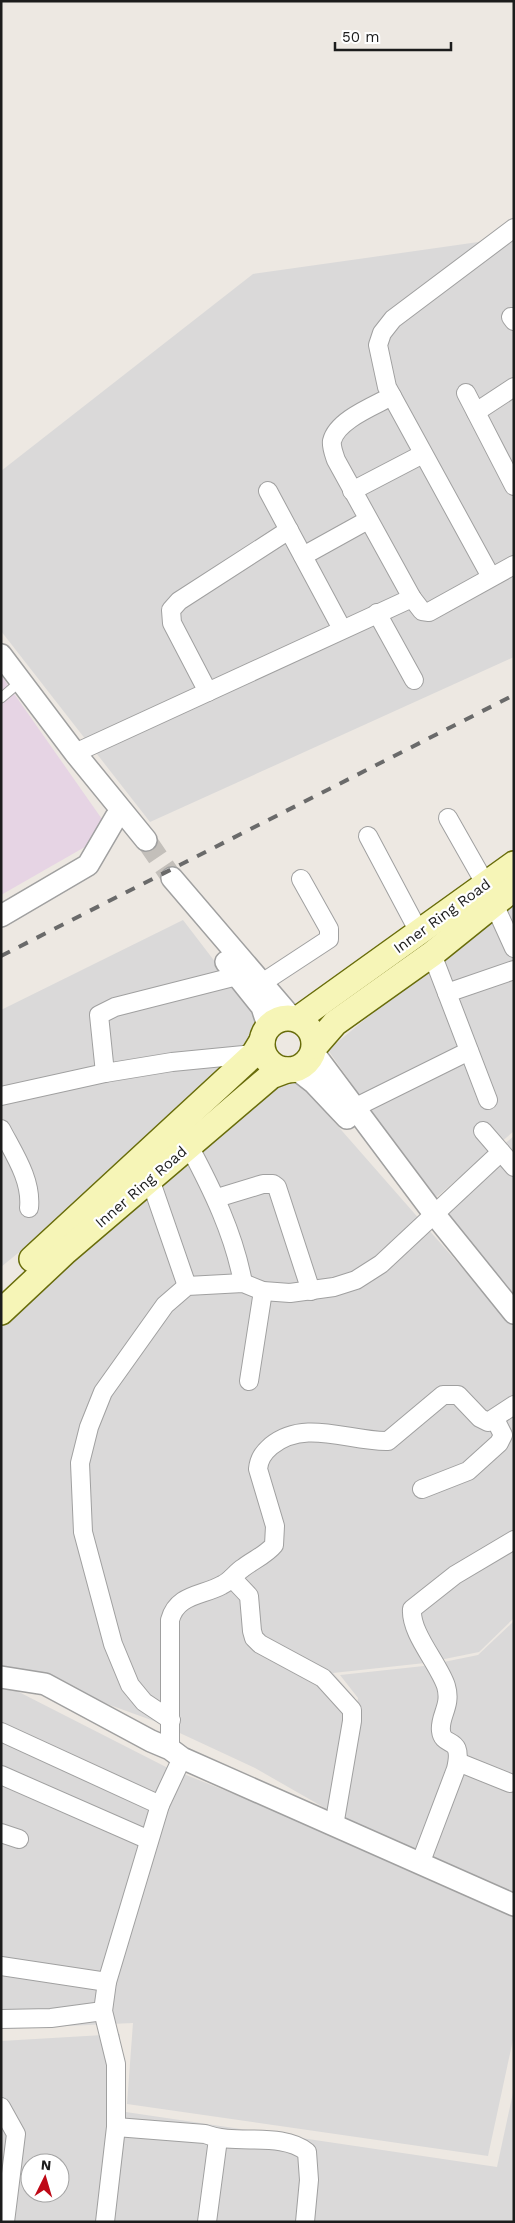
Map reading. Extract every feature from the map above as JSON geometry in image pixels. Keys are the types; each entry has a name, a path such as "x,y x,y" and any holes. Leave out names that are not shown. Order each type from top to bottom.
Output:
{"main road":[{"name":"Inner Ring Road","path":"314,1049 335,1023 432,954 490,894 514,864"},
{"name":"Inner Ring Road","path":"1,1288 275,1032 420,932 490,894 514,888"},
{"path":"310,1029 314,1049 310,1059 291,1070 271,1064 265,1057 275,1032 310,1029"},
{"name":"Inner Ring Road","path":"1,1312 66,1251 271,1076 291,1070"}],"street":[{"path":"491,578 387,387 378,345 382,334 393,319 510,237"},
{"path":"476,412 514,387"},
{"path":"466,394 512,478"},
{"path":"392,396 344,422 335,432 332,443 333,451 352,491 412,598 422,611 429,612 514,565"},
{"path":"352,491 424,454"},
{"path":"268,491 342,629"},
{"path":"303,556 368,520"},
{"path":"208,692 172,623 171,610 179,601 289,530"},
{"path":"75,753 412,598"},
{"path":"377,613 414,680"},
{"path":"1,655 23,682 146,848 116,816 23,682"},
{"path":"1,916 88,865 116,816"},
{"path":"448,818 490,894 514,948"},
{"path":"368,836 420,932"},
{"path":"262,983 329,939 329,929 302,879"},
{"path":"169,883 262,983 275,1032 262,1008 169,883"},
{"path":"432,954 488,1100"},
{"path":"447,993 514,970"},
{"path":"105,1073 99,1015 115,1007 237,976"},
{"path":"1,1096 105,1073 172,1062 275,1032"},
{"path":"314,1049 354,1108 430,1209 514,1313"},
{"path":"354,1108 469,1051"},
{"path":"291,1070 314,1083 430,1209"},
{"path":"1,1129 24,1175 30,1196 29,1208"},
{"path":"483,1131 514,1167"},
{"path":"189,1146 216,1198 239,1262 243,1283"},
{"path":"170,1720 144,1702 130,1684 113,1644 83,1532 80,1463 89,1427 103,1392 165,1305 187,1286 243,1283 263,1290 290,1293 334,1287 356,1280 381,1264 430,1209 501,1152"},
{"path":"150,1179 187,1286"},
{"path":"216,1198 263,1184 273,1184 277,1187 311,1291"},
{"path":"249,1381 263,1290"},
{"path":"105,2222 116,2127 116,2064 103,2011 107,1982 176,1753 170,1720 170,1620 173,1609 181,1602 221,1586 241,1568 274,1545 274,1526 258,1469 259,1460 276,1442 296,1434 324,1432 377,1441 388,1441 442,1395 458,1395 480,1418 488,1422 495,1419 514,1404"},
{"path":"422,1489 468,1471 499,1444 503,1435 495,1419"},
{"path":"420,1864 458,1762 459,1752 456,1747 443,1737 441,1731 448,1703 446,1685 420,1636 411,1615 412,1609 455,1576 514,1540"},
{"path":"232,1578 249,1596 254,1638 260,1644 323,1678 352,1710 352,1721 334,1826"},
{"path":"2,1678 45,1684 176,1753 334,1826 514,1905"},
{"path":"1,1732 160,1805"},
{"path":"458,1762 510,1783"},
{"path":"1,1775 149,1840"},
{"path":"1,1832 19,1839"},
{"path":"1,1966 107,1982"},
{"path":"1,2019 51,2018 103,2011"},
{"path":"1,2107 16,2134 5,2222"},
{"path":"116,2127 205,2134 218,2139 283,2142 299,2146 307,2152 309,2180 305,2222"},
{"path":"207,2222 218,2139"}],"lane":[{"path":"1,698 23,682"}],"shaded area":[{"path":"514,237 514,657 150,822 1,631 1,471 253,274"},
{"path":"1,675 111,832 1,895"},
{"path":"514,896 514,1131 433,1200 328,1050"},
{"path":"183,920 265,1027 94,1191 1,1267 1,1010"},
{"path":"293,1075 514,1327 514,1618 479,1652 425,1663 333,1673 355,1698 337,1815 255,1768 154,1721 16,1671 1,1669 1,1317"},
{"path":"514,1136 514,1297 436,1201"},
{"path":"514,1621 514,1895 340,1817 358,1698 340,1675 424,1666 478,1655"},
{"path":"1,1687 13,1689 166,1767 514,1905 514,2035 488,2156 127,2104 133,2023 1,2029"},
{"path":"120,2034 119,2111 497,2167 514,2088 514,2222 1,2222 1,2041"}],"tunnel":[{"path":"146,840 172,878"}],"railway":[{"path":"1,956 514,695"}]}
